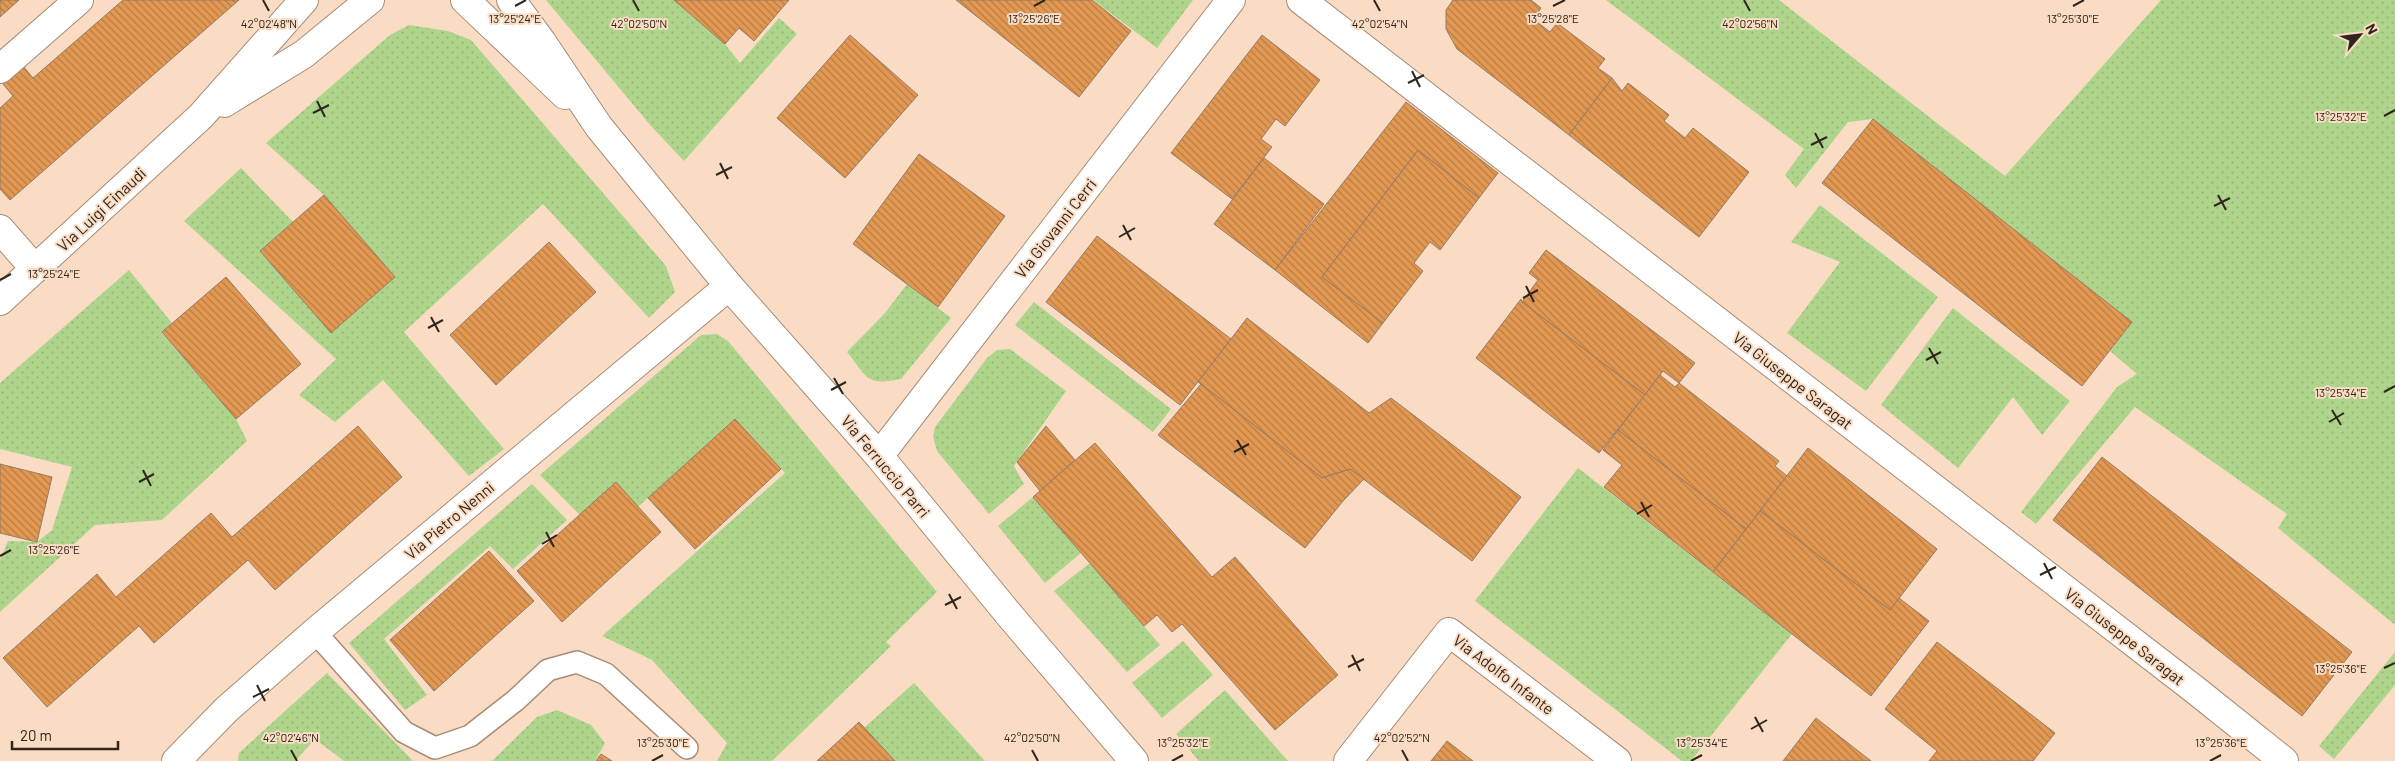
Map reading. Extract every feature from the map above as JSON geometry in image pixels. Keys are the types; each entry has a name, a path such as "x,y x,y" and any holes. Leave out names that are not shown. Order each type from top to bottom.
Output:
{"street":[{"path":"0,69 79,0"},
{"name":"Via Luigi Einaudi","path":"0,301 201,116 304,0"},
{"name":"Via Luigi Einaudi","path":"201,116 304,54 370,0"},
{"name":"Via Ferruccio Parri","path":"465,0 598,127"},
{"name":"Via Ferruccio Parri","path":"511,0 542,42 598,127 729,286 879,456 1011,617 1134,761"},
{"name":"Via Giovanni Cerri","path":"879,456 1231,0"},
{"name":"Via Giuseppe Saragat","path":"1301,0 2194,689 2284,761"},
{"path":"0,229 35,269"},
{"name":"Via Pietro Nenni","path":"176,761 227,709 315,632 729,286"},
{"name":"Via Adolfo Infante","path":"1348,761 1449,632 1617,761"}],"lane":[{"path":"315,632 404,732 435,748 470,736 516,700 548,670 577,662 606,674 687,748"}],"green space":[{"path":"546,0 674,0 725,44 740,63 779,18 797,34 684,161 651,126"},
{"path":"1093,0 1193,0 1157,48"},
{"path":"1606,0 1779,0 2005,176 2161,0 2395,0 2395,625 2278,528 2287,514 2135,407 2036,524 2021,512 2117,387 2137,374 2110,351 2132,322 1873,119 1848,122 1796,188 1785,175 1804,149"},
{"path":"409,25 448,31 471,40 666,266 675,292 649,318 543,204 404,332 504,449 469,476 383,380 335,422 299,395 336,359 184,221 241,168 293,222 260,251 331,333 395,277 324,195 266,143 390,35"},
{"path":"1820,205 1938,297 1866,391 1787,333 1840,262 1791,242"},
{"path":"129,270 172,323 162,333 236,419 247,441 162,520 95,525 0,612 0,560 8,541 37,542 52,530 72,467 0,449 0,383"},
{"path":"907,284 951,318 901,379 889,381 874,380 864,374 847,352 885,313"},
{"path":"1034,302 1171,409 1153,432 1015,325"},
{"path":"1953,308 2070,401 2042,435 2013,397 1958,468 1881,405"},
{"path":"717,334 728,341 937,592 886,642 891,646 772,761 717,761 727,743 652,660 602,636 785,473 735,419 638,507 580,515 540,475 701,335"},
{"path":"1010,349 1066,391 1014,466 1024,484 989,514 937,451 933,437 935,427 987,358 997,350"},
{"path":"1578,468 1792,634 1691,761 1682,761 1475,601"},
{"path":"532,484 567,520 513,569 490,546 384,639 427,695 405,710 349,643"},
{"path":"1033,497 1081,553 1045,583 998,526"},
{"path":"1090,563 1160,645 1127,672 1054,591"},
{"path":"1183,641 1213,675 1162,718 1132,683"},
{"path":"2395,652 2395,685 2334,759 2319,746"},
{"path":"327,673 413,761 344,761 315,739 295,761 238,761 239,753"},
{"path":"914,683 985,761 895,761 864,728"},
{"path":"1225,690 1288,761 1199,761 1176,734"},
{"path":"557,710 591,725 605,743 595,761 492,761 537,717"}],"building":[{"path":"0,0 19,0 0,17"},
{"path":"123,0 239,0 10,200 0,189 0,108 13,96 3,84 23,66 33,78"},
{"path":"674,0 789,0 754,41 739,28 725,44"},
{"path":"956,0 1092,0 1131,31 1079,97"},
{"path":"1453,0 1531,0 1541,8 1533,19 1550,32 1557,23 1605,59 1598,68 1612,78 1569,135 1457,49 1446,29 1446,10"},
{"path":"850,35 918,95 845,178 777,118"},
{"path":"1262,35 1320,80 1285,126 1276,119 1261,139 1272,147 1232,199 1171,153"},
{"path":"1612,78 1622,91 1628,83 1669,115 1664,121 1685,138 1693,128 1749,172 1699,237 1569,135"},
{"path":"1406,102 1498,173 1479,198 1418,150 1322,277 1383,323 1368,343 1275,270"},
{"path":"1873,119 2132,322 2082,386 1822,183"},
{"path":"1418,150 1479,198 1440,250 1430,242 1414,263 1423,271 1383,323 1322,277"},
{"path":"919,154 1005,216 938,307 853,244"},
{"path":"1264,158 1324,204 1275,270 1214,224"},
{"path":"324,195 395,277 331,333 260,251"},
{"path":"1097,236 1231,339 1180,405 1046,302"},
{"path":"549,242 596,292 496,385 450,335"},
{"path":"1546,250 1695,363 1679,383 1663,371 1645,395 1522,302 1538,280 1529,273"},
{"path":"226,277 301,364 236,419 162,332"},
{"path":"1521,299 1522,302 1645,395 1599,453 1476,358"},
{"path":"1247,318 1369,413 1391,398 1521,497 1472,561 1350,469 1322,478 1198,382"},
{"path":"1660,375 1675,387 1679,383 1779,461 1775,466 1787,476 1746,529 1618,430"},
{"path":"1201,384 1322,478 1350,469 1364,479 1343,501 1305,548 1158,435"},
{"path":"735,419 781,469 695,549 648,498"},
{"path":"358,426 402,477 275,590 248,560 154,643 139,626 47,707 3,658 97,574 116,597 211,513 232,537"},
{"path":"1046,426 1075,460 1040,491 1017,462"},
{"path":"1618,430 1746,529 1713,572 1604,487 1622,465 1603,450"},
{"path":"1095,443 1212,577 1235,557 1338,675 1275,730 1182,624 1172,632 1157,615 1144,626 1033,497"},
{"path":"1808,448 1937,549 1890,610 1760,511"},
{"path":"2102,457 2352,652 2302,716 2053,520"},
{"path":"0,464 52,477 37,542 0,533"},
{"path":"616,482 661,532 562,622 517,571"},
{"path":"1760,511 1890,610 1899,598 1929,621 1871,696 1713,572"},
{"path":"489,551 534,601 434,691 390,640"},
{"path":"1937,642 2055,733 2033,761 1929,761 1937,751 1885,709"},
{"path":"1816,718 1871,761 1783,761"},
{"path":"859,722 895,761 817,761"},
{"path":"1447,741 1473,761 1431,761"},
{"path":"601,754 612,761 596,761"}]}
